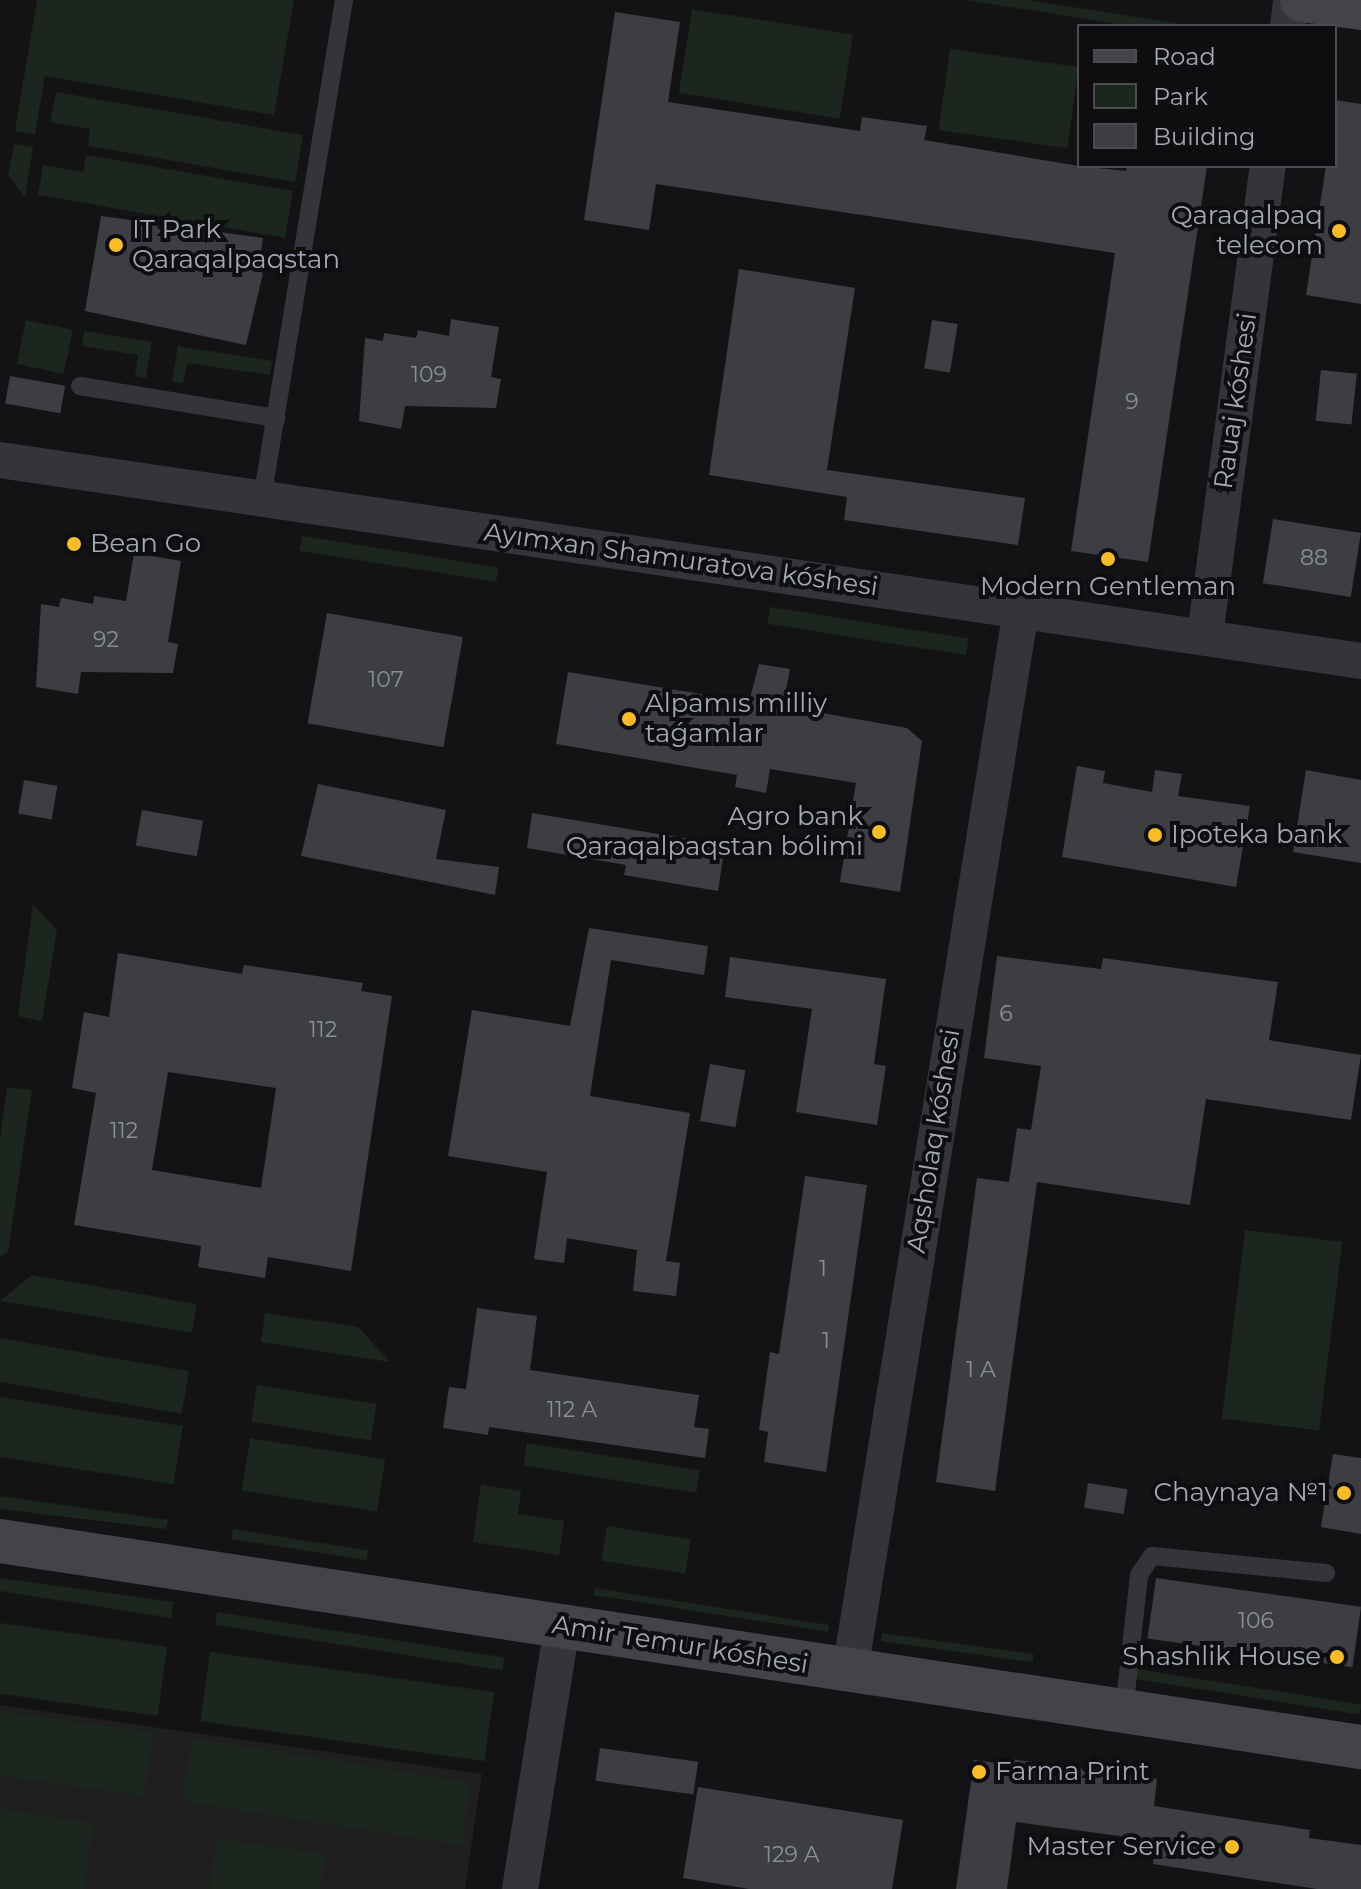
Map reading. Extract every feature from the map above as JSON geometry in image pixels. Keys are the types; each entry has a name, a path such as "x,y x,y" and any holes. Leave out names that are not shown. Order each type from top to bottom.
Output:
{"main road":[{"path":"1302,0 1361,8"},
{"name":"Amir Temur kóshesi","path":"0,1541 1361,1747"}],"street":[{"path":"1288,24 1291,0"},
{"name":"Rauaj kóshesi","path":"1205,636 1268,168"},
{"name":"Ayımxan Shamuratova kóshesi","path":"0,460 1361,661"},
{"name":"Aqsholaq kóshesi","path":"850,1671 1021,611"},
{"path":"520,1889 562,1626"}],"lane":[{"path":"262,499 344,0"},
{"path":"80,386 276,418"},
{"path":"1124,1711 1139,1575 1152,1556 1326,1573"}],"shaded area":[{"path":"0,1705 482,1774 465,1889 0,1889"}],"green space":[{"path":"37,0 294,0 274,115 45,76 35,134 15,131"},
{"path":"965,0 1028,0 1180,24 1117,24"},
{"path":"692,9 853,34 840,118 679,93"},
{"path":"950,49 1077,67 1067,148 939,130"},
{"path":"56,92 303,135 295,182 88,146 90,129 50,122"},
{"path":"14,144 33,147 25,197 8,175"},
{"path":"86,155 293,191 285,238 38,195 43,165 83,172"},
{"path":"26,320 73,330 64,374 17,364"},
{"path":"84,331 152,342 146,378 135,376 138,355 82,346"},
{"path":"178,346 272,361 270,375 187,363 183,383 172,382"},
{"path":"302,536 499,567 496,582 300,551"},
{"path":"770,607 969,638 966,655 767,624"},
{"path":"33,904 57,930 42,1021 18,1016"},
{"path":"7,1087 32,1090 8,1252 0,1257 0,1139"},
{"path":"1245,1230 1342,1242 1319,1431 1222,1419"},
{"path":"32,1275 197,1304 192,1333 0,1301"},
{"path":"265,1313 358,1327 390,1362 261,1342"},
{"path":"0,1338 189,1371 182,1414 0,1382"},
{"path":"257,1385 377,1404 371,1440 251,1422"},
{"path":"0,1397 183,1426 173,1484 0,1457"},
{"path":"250,1438 385,1459 377,1512 242,1490"},
{"path":"527,1443 700,1470 696,1493 523,1466"},
{"path":"481,1485 521,1491 518,1514 564,1521 559,1555 473,1542"},
{"path":"0,1496 168,1520 166,1529 0,1509"},
{"path":"607,1526 691,1539 685,1574 602,1561"},
{"path":"233,1529 368,1550 367,1560 231,1539"},
{"path":"0,1578 174,1602 171,1618 0,1591"},
{"path":"595,1588 829,1625 828,1632 594,1595"},
{"path":"217,1612 504,1658 502,1670 215,1625"},
{"path":"0,1623 167,1647 158,1716 0,1694"},
{"path":"882,1633 1034,1654 1032,1662 881,1641"},
{"path":"210,1652 494,1692 484,1761 200,1721"},
{"path":"1137,1669 1361,1704 1360,1714 1135,1679"},
{"path":"0,1711 153,1733 145,1796 0,1776"},
{"path":"192,1738 472,1782 462,1845 182,1801"},
{"path":"0,1809 94,1823 84,1889 0,1889"},
{"path":"217,1839 326,1854 321,1889 209,1889"}],"building":[{"path":"615,12 680,22 668,102 860,131 862,117 927,126 924,140 1077,168 1126,171 1127,168 1207,168 1148,562 1071,551 1115,253 656,184 649,230 584,220"},
{"name":"Qaraqalpaq telecom","path":"1337,100 1361,104 1361,304 1306,295 1326,168 1337,168"},
{"path":"101,216 263,238 258,271 263,273 246,345 85,311"},
{"path":"739,269 855,288 827,470 1025,498 1018,545 844,520 847,497 709,475"},
{"path":"451,319 499,327 491,377 501,379 496,408 405,406 401,429 359,421 365,338 383,341 384,333 416,338 418,330 449,336"},
{"path":"932,320 958,324 950,372 924,368"},
{"path":"1321,370 1357,374 1351,424 1316,421"},
{"path":"10,376 65,386 60,413 5,404"},
{"path":"1273,519 1361,533 1351,597 1263,583"},
{"path":"134,553 181,561 168,642 178,644 173,673 81,672 78,694 36,687 41,604 59,607 61,598 93,604 94,596 126,601"},
{"path":"327,613 463,637 443,747 308,723"},
{"path":"759,664 790,669 783,706 907,728 922,741 900,892 840,882 856,783 770,769 766,793 735,787 737,775 556,744 568,672 749,702"},
{"name":"Ipoteka bank","path":"1077,766 1105,771 1103,783 1152,792 1155,770 1182,774 1178,796 1250,806 1236,887 1062,857"},
{"path":"1306,770 1361,780 1361,863 1293,852"},
{"path":"24,780 57,786 52,819 18,813"},
{"path":"318,784 446,810 436,859 499,867 495,895 301,856"},
{"path":"142,810 203,821 197,856 136,845"},
{"path":"532,813 725,845 718,891 624,875 626,865 527,848"},
{"path":"589,928 708,946 704,975 611,960 590,1096 690,1113 666,1261 680,1263 676,1296 633,1291 637,1250 567,1238 564,1263 534,1259 547,1172 448,1156 472,1010 570,1026"},
{"path":"118,953 242,974 244,965 363,983 361,991 392,996 351,1271 268,1257 265,1278 198,1267 201,1246 74,1225 96,1093 72,1088 84,1012 109,1017","holes":["168,1072 276,1088 261,1188 152,1170"]},
{"path":"997,956 1101,969 1103,958 1278,982 1269,1040 1361,1055 1351,1120 1206,1099 1190,1205 1037,1182 995,1491 936,1482 977,1178 1009,1182 1017,1128 1031,1130 1041,1066 984,1058"},
{"path":"730,957 886,979 874,1064 886,1066 877,1125 796,1112 812,1009 725,997"},
{"path":"710,1064 745,1070 735,1127 700,1121"},
{"path":"805,1176 867,1185 826,1472 764,1462 768,1432 759,1430 770,1352 779,1354"},
{"path":"477,1308 537,1316 530,1370 699,1395 694,1427 709,1429 705,1458 489,1427 488,1435 443,1428 449,1387 466,1389"},
{"name":"Chaynaya №1","path":"1333,1454 1361,1458 1361,1534 1321,1527"},
{"path":"1088,1483 1128,1489 1124,1514 1084,1508"},
{"path":"1156,1578 1361,1607 1352,1667 1148,1638"},
{"path":"600,1748 698,1762 693,1794 595,1781"},
{"path":"1004,1758 1157,1779 1154,1806 1310,1830 1309,1838 1361,1845 1361,1889 1317,1889 1153,1864 1156,1841 1016,1822 1007,1889 956,1889 974,1760 1004,1764"},
{"path":"698,1787 903,1820 892,1889 749,1889 683,1878"}],"place":[{"name":"Qaraqalpaq telecom","path":"1339,231"},
{"name":"IT Park Qaraqalpaqstan","path":"116,245"},
{"name":"Bean Go","path":"74,544"},
{"name":"Modern Gentleman","path":"1108,559"},
{"name":"Alpamıs milliy taǵamlar","path":"629,719"},
{"name":"Agro bank Qaraqalpaqstan bólimi","path":"879,832"},
{"name":"Ipoteka bank","path":"1155,835"},
{"name":"Chaynaya №1","path":"1344,1493"},
{"name":"Shashlik House","path":"1337,1657"},
{"name":"Farma Print","path":"979,1772"},
{"name":"Master Service","path":"1232,1847"}]}
